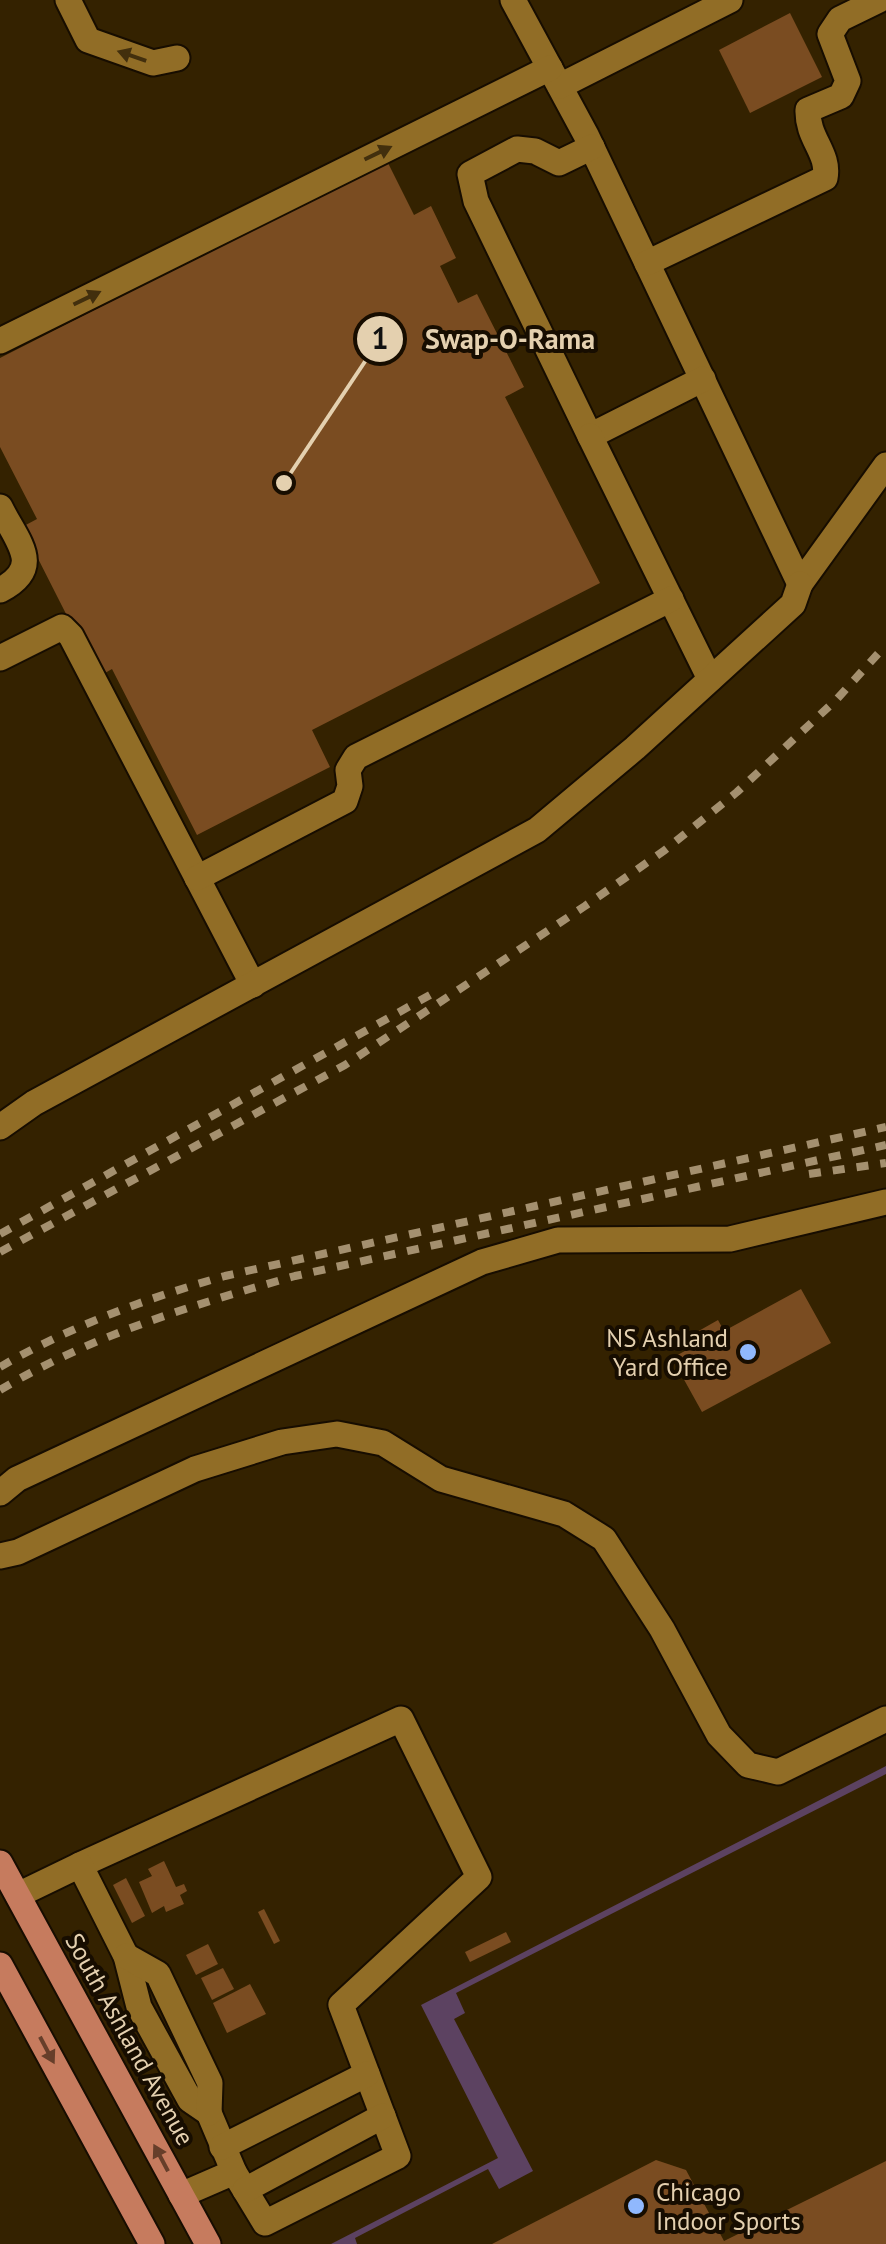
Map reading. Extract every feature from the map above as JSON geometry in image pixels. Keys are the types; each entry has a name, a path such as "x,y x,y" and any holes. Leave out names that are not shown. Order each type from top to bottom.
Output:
{"main road":[{"name":"South Ashland Avenue","path":"0,1863 208,2244"},
{"path":"0,1964 152,2244"}],"lane":[{"path":"68,0 88,40 154,63 178,58"},
{"path":"513,0 592,147 800,584"},
{"path":"0,342 555,77 730,0"},
{"path":"647,263 825,178 828,166 808,127 808,110 841,96 848,81 830,34 840,20 879,0"},
{"path":"592,147 559,163 535,151 517,149 470,174 476,201 710,680"},
{"path":"590,436 703,379"},
{"path":"0,1126 34,1103 537,830 793,604 800,584 886,465"},
{"path":"0,507 26,559 26,570 0,590"},
{"path":"197,878 345,801 350,786 348,770 356,757 671,599"},
{"path":"0,658 52,629 62,627 71,636 253,984"},
{"path":"0,1493 16,1479 482,1262 558,1240 730,1238 886,1202"},
{"path":"0,1556 18,1552 196,1469 282,1442 337,1434 384,1443 441,1479 564,1514 604,1539 662,1629 719,1734 748,1765 778,1772 886,1719"},
{"path":"18,1895 80,1865 400,1719 479,1877 341,2005 398,2156 265,2223 239,2181 208,2114 190,2100 139,2008 126,1956 80,1865"},
{"path":"222,2147 367,2074"},
{"path":"181,2195 239,2181 383,2116"}],"shaded area":[{"path":"886,1766 886,1774 456,1993 465,2013 454,2019 533,2171 499,2189 488,2169 355,2238 357,2244 331,2244 498,2158 421,2005"}],"building":[{"path":"790,13 822,77 750,113 719,50"},
{"path":"387,161 414,215 431,206 456,258 440,266 458,303 477,294 524,387 505,397 600,583 312,730 330,767 197,835 112,669 98,677 22,527 37,519 0,447 0,358"},
{"name":"NS Ashland Yard Office","path":"801,1289 831,1343 702,1412 672,1358 694,1346 688,1337 718,1320 724,1331"},
{"path":"164,1861 176,1887 184,1884 187,1891 180,1895 184,1904 166,1912 164,1906 152,1913 139,1882 152,1876 148,1869"},
{"path":"126,1878 145,1916 132,1923 113,1885"},
{"path":"264,1909 280,1941 274,1944 258,1912"},
{"path":"506,1932 511,1942 470,1962 465,1952"},
{"path":"208,1944 218,1964 196,1975 186,1955"},
{"path":"223,1968 234,1989 212,2000 201,1978"},
{"path":"250,1984 266,2014 227,2033 213,2003"},
{"name":"Chicago Indoor Sports","path":"656,2160 686,2170 724,2241 886,2161 886,2244 492,2244"}],"railway":[{"path":"0,1252 345,1065 585,906 665,850 737,792 836,700 886,645"},
{"path":"0,1234 437,991"},
{"path":"0,1367 110,1314 225,1276 886,1127"},
{"path":"0,1390 107,1337 295,1276 886,1145"},
{"path":"809,1174 886,1163"}],"place":[{"name":"Swap-O-Rama","path":"284,483"},
{"name":"NS Ashland Yard Office","path":"748,1352"},
{"name":"Chicago Indoor Sports","path":"636,2206"}]}
